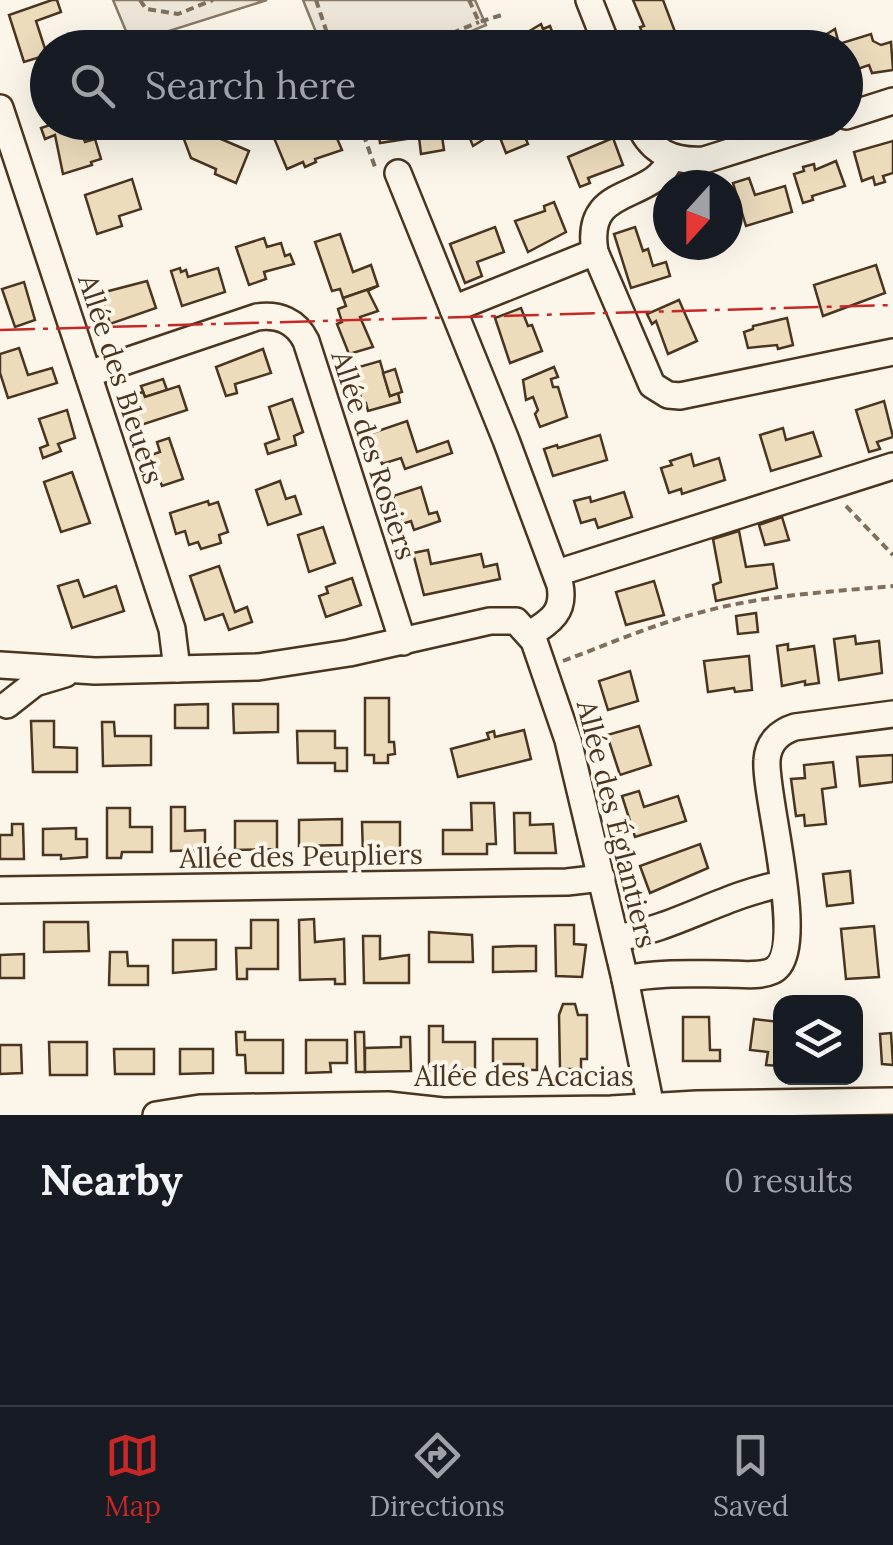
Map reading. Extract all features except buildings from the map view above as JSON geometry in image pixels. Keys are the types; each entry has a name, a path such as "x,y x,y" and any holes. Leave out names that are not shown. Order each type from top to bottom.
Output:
{"street":[{"path":"589,0 601,30"},
{"path":"863,111 893,101"},
{"name":"Allée des Bleuets","path":"0,108 172,628 178,670"},
{"path":"647,140 671,158 704,160 768,140"},
{"path":"671,158 666,170 654,180 605,205 596,224 595,252 652,385 668,395 687,394 893,352"},
{"path":"0,668 178,670 285,664 504,619 516,621 530,634 550,622 562,596 556,573 453,309 388,175"},
{"path":"453,309 595,252"},
{"name":"Allée des Rosiers","path":"88,374 257,317 279,318 298,328 306,341 404,642"},
{"path":"556,573 893,466"},
{"name":"Allée des Églantiers","path":"530,634 568,740 616,938 651,1106"},
{"path":"0,668 10,684 4,709"},
{"path":"4,709 42,680 95,670"},
{"path":"625,979 661,974 760,974 778,968 787,948 768,768 773,742 782,732 801,725 893,714"},
{"name":"Allée des Peupliers","path":"0,890 556,882 602,878"},
{"path":"616,938 648,932 783,884"},
{"name":"Allée des Acacias","path":"156,1115 237,1108 388,1106 452,1110 893,1101"}],"path":[{"path":"140,0 146,9 178,14 213,0"},
{"path":"316,0 326,30"},
{"path":"469,0 479,22"},
{"path":"460,30 505,14"},
{"path":"369,140 388,175"},
{"path":"834,484 852,513 893,555"},
{"path":"543,668 712,609 792,595 893,586"}],"shaded area":[{"path":"113,0 267,0 172,30 126,30"},
{"path":"303,0 475,0 486,25 474,30 315,30"}],"power":[{"path":"0,330 893,305"}]}
